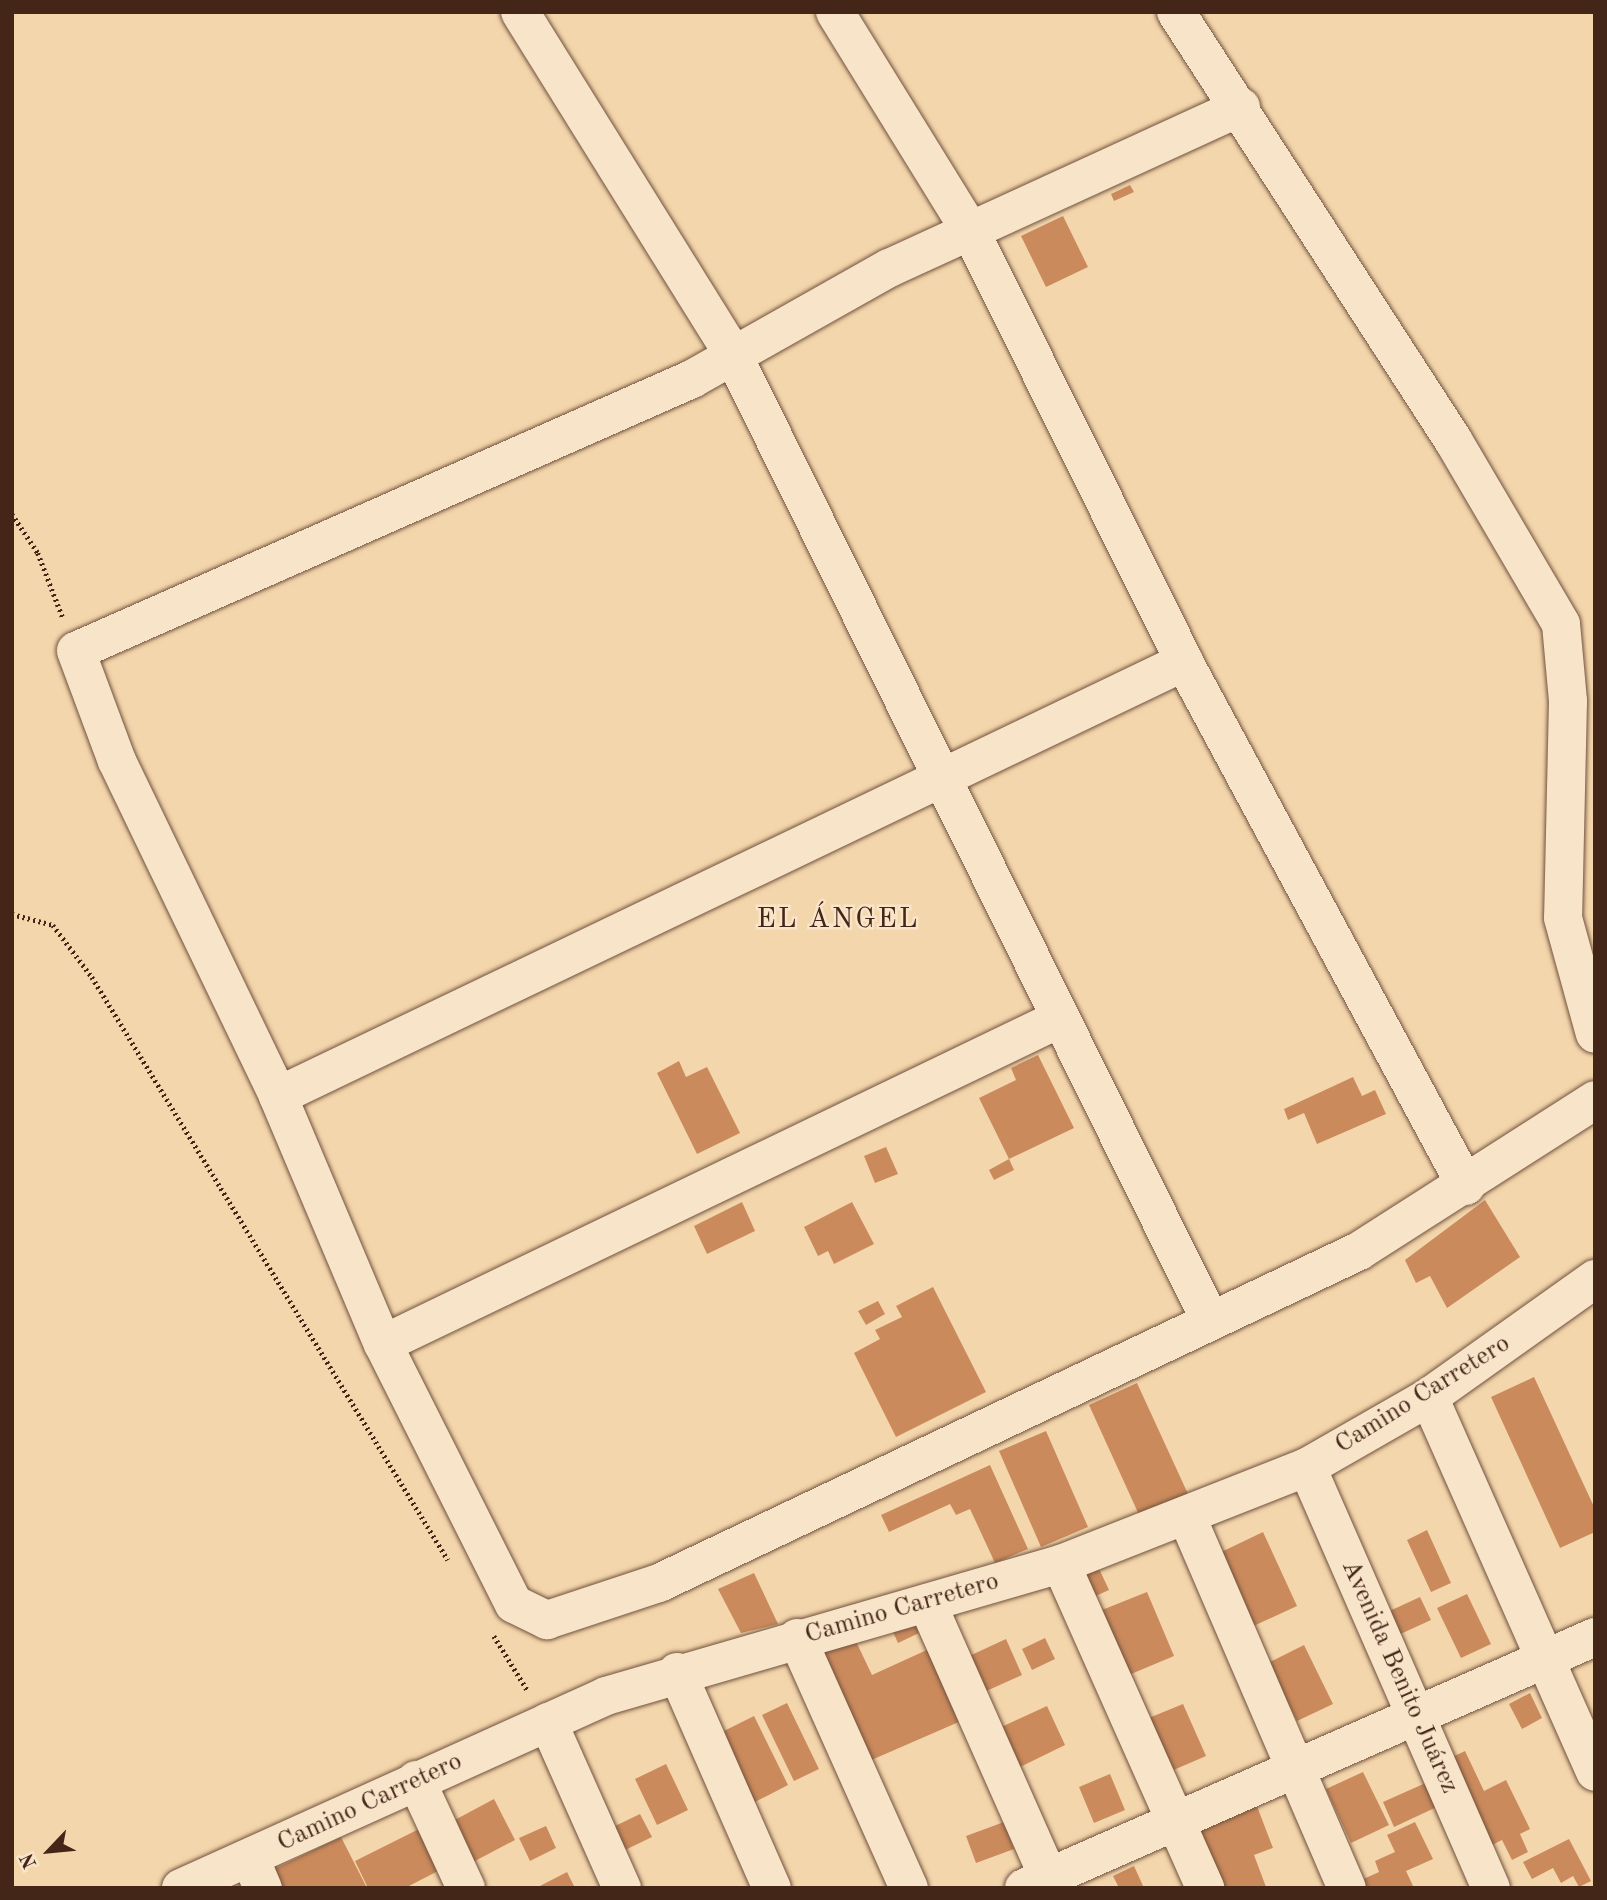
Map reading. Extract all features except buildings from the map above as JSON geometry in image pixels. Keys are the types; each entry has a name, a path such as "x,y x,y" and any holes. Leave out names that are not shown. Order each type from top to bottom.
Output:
{"street":[{"path":"520,12 732,353 1210,1320"},
{"path":"835,12 971,232 1184,662 1466,1186"},
{"path":"1176,12 1241,107 1452,440 1561,624 1568,701 1563,918 1595,1034"},
{"path":"1241,107 889,268 732,353 692,379 76,651 117,761 278,1096 383,1344 514,1604 547,1620 659,1583 1359,1251 1466,1186 1595,1100"},
{"path":"278,1096 1184,662"},
{"path":"383,1344 1061,1017"},
{"name":"Camino Carretero","path":"181,1888 257,1873 416,1780 548,1722 677,1672 1061,1564 1187,1517 1307,1467 1429,1397 1595,1279"},
{"path":"1429,1397 1595,1772"},
{"name":"Avenida Benito Juárez","path":"1307,1467 1491,1888"},
{"path":"1187,1517 1347,1888"},
{"path":"1061,1564 1205,1888"},
{"path":"927,1603 1041,1884 1414,1712 1595,1637"},
{"path":"797,1638 909,1888"},
{"path":"677,1672 772,1888"},
{"path":"548,1722 622,1888"},
{"path":"416,1780 466,1888"}],"path":[{"path":"12,514 38,553 76,651"},
{"path":"12,914 53,925 92,977 454,1570"},
{"path":"490,1630 548,1722"}],"district":[{"name":"EL ÁNGEL","path":"838,920"}]}
